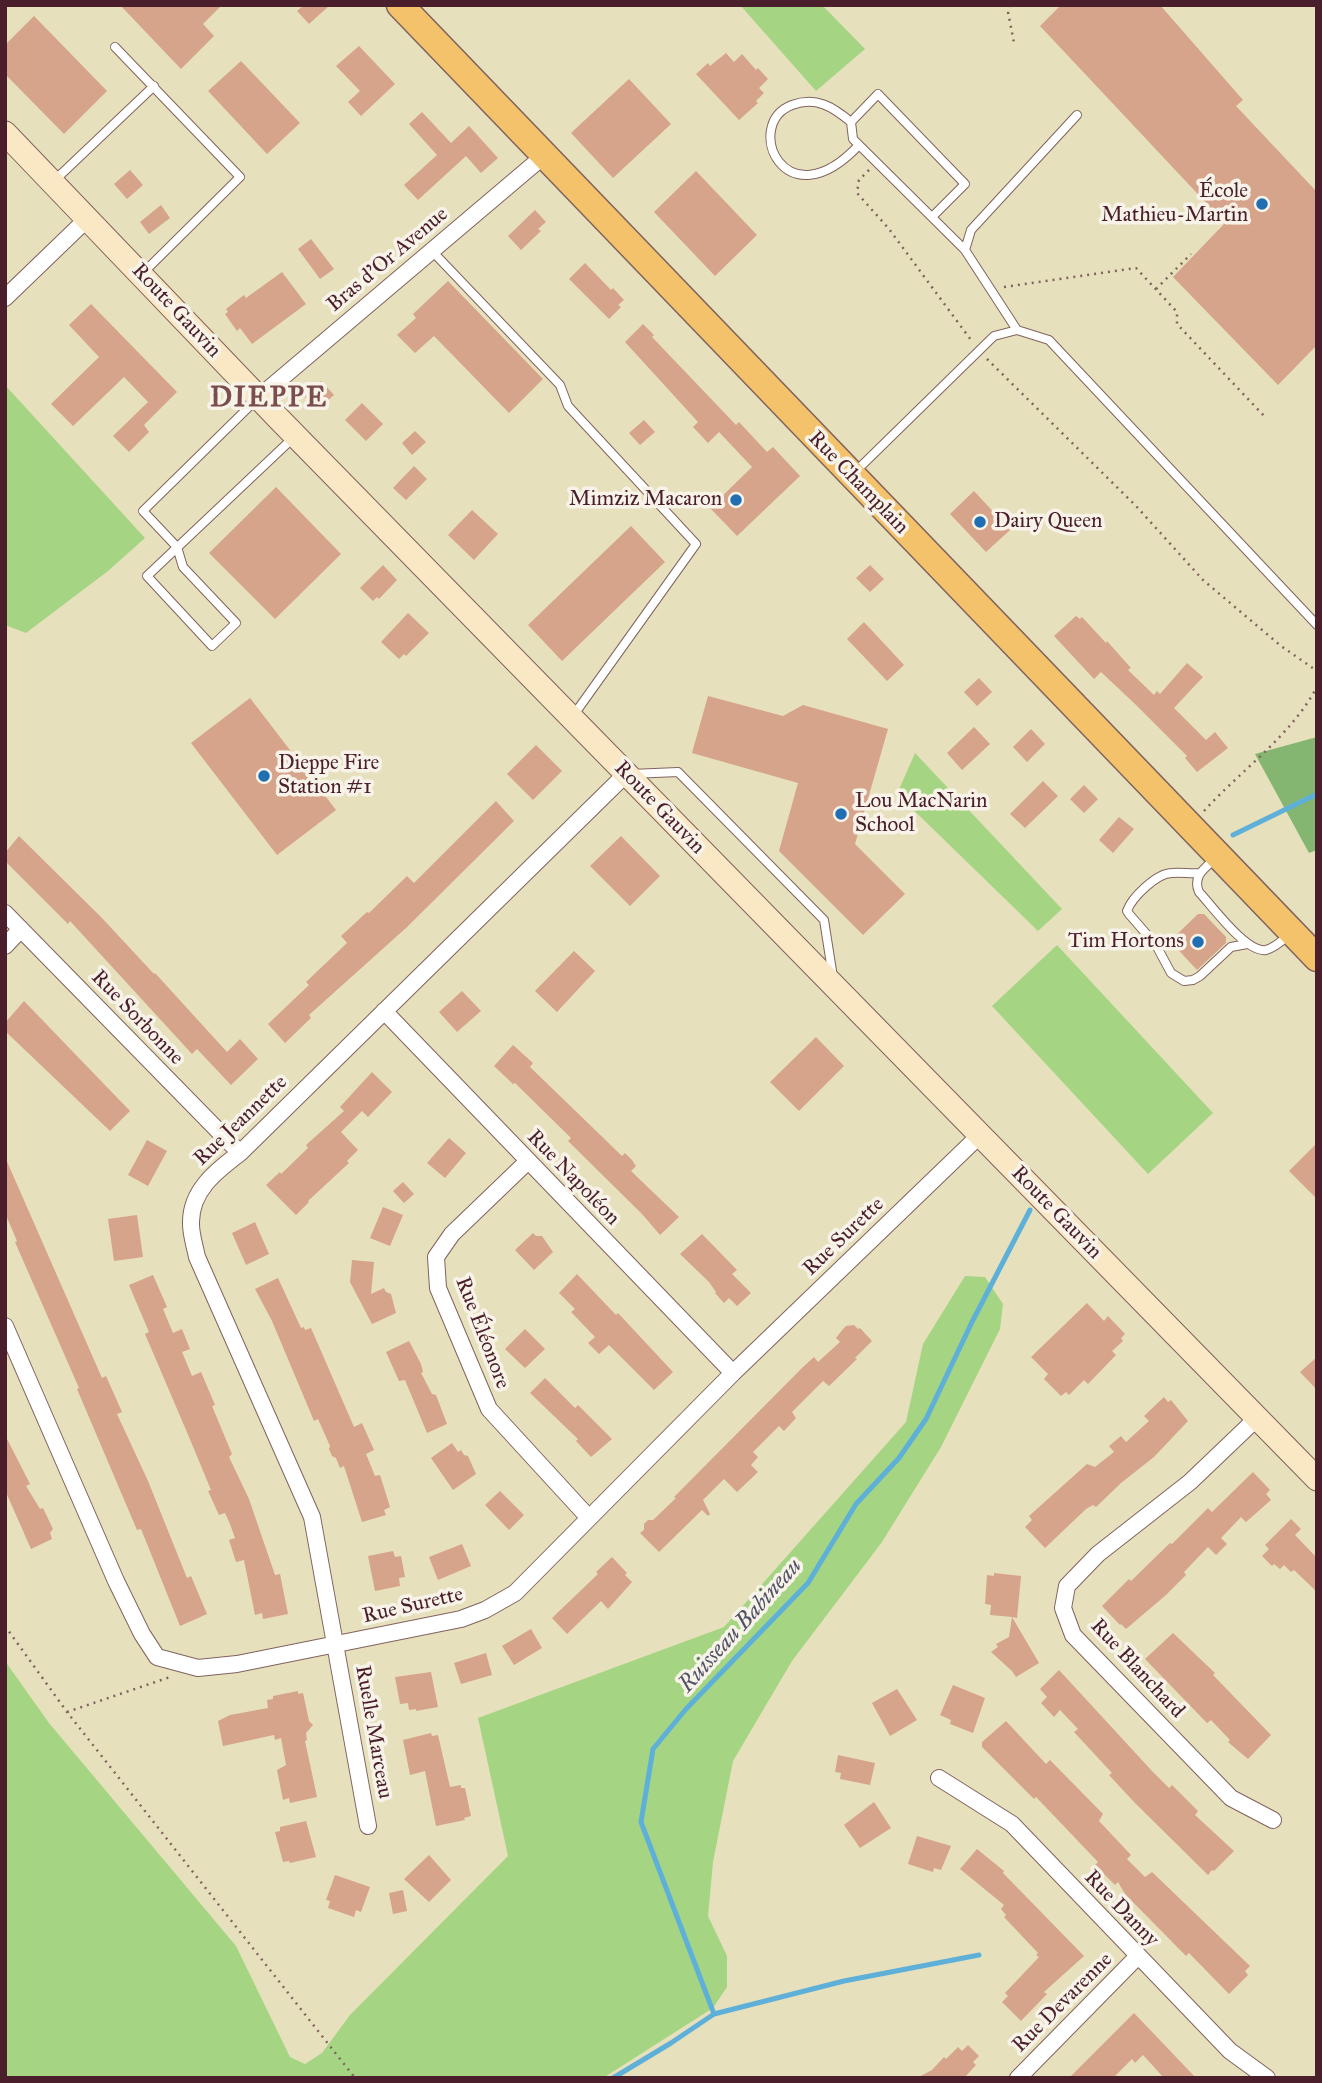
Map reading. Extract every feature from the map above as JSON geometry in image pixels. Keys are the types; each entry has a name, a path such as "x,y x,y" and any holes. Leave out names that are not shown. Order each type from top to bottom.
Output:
{"main road":[{"name":"Rue Champlain","path":"400,5 1190,826 1209,864 1292,932 1317,958"}],"street":[{"name":"Route Gauvin","path":"5,133 54,181 295,436 1317,1479"},
{"name":"Bras d'Or Avenue","path":"258,398 545,154"},
{"path":"5,298 88,218"},
{"name":"Rue Jeannette","path":"336,1644 312,1517 197,1257 191,1223 199,1190 215,1172 240,1153 626,774"},
{"name":"Rue Sorbonne","path":"5,913 240,1153"},
{"path":"5,946 21,929"},
{"name":"Rue Napoléon","path":"384,1011 733,1374"},
{"name":"Rue Surette","path":"5,1326 116,1581 142,1634 157,1657 198,1668 237,1664 461,1619 485,1610 514,1593 733,1374 980,1136"},
{"name":"Rue Éléonore","path":"528,1161 452,1234 436,1258 438,1288 489,1409 589,1518"},
{"name":"Rue Blanchard","path":"1256,1418 1190,1482 1098,1554 1067,1586 1063,1608 1073,1635 1231,1798 1273,1820"},
{"name":"Ruelle Marceau","path":"336,1644 368,1826"},
{"name":"Rue Danny","path":"939,1779 1012,1824 1137,1957 1230,2050 1267,2078"},
{"name":"Rue Devarenne","path":"1018,2078 1137,1957"}],"lane":[{"path":"115,47 240,177 142,274"},
{"path":"54,181 154,86"},
{"path":"851,122 878,94 965,184 932,217"},
{"path":"859,145 843,163 830,170 814,175 798,174 783,167 775,157 771,143 774,119 781,110 807,100 834,109 851,122 853,139 965,250 1017,330"},
{"path":"965,250 971,230 1077,115"},
{"path":"432,251 560,385 568,405 696,544 572,718"},
{"path":"851,476 994,335 1017,330 1049,341 1317,625"},
{"path":"258,398 143,510 177,547 183,566 236,623 212,646 147,576 177,547 295,436"},
{"path":"626,774 678,772 824,920 835,987"},
{"path":"1209,864 1197,879 1199,892 1247,944 1261,950 1269,949 1292,932"},
{"path":"1209,864 1164,874 1134,900 1127,911 1138,928 1156,946 1171,973 1184,981 1200,976 1231,947 1247,944"}],"path":[{"path":"1009,5 1013,43"},
{"path":"876,163 859,180 857,193 889,229 979,351 1136,506 1203,580 1281,646 1317,671"},
{"path":"1156,289 1191,254"},
{"path":"990,289 1136,268 1177,312 1177,324 1266,418"},
{"path":"1190,826 1229,783 1277,741 1317,688"},
{"path":"5,1626 67,1712 355,2078"},
{"path":"67,1712 198,1668"}],"green space":[{"path":"740,5 822,5 865,49 816,91"},
{"path":"5,385 145,538 108,571 26,633 5,625"},
{"path":"1317,737 1317,850 1309,853 1255,754"},
{"path":"915,753 1062,909 1038,931 897,794"},
{"path":"1057,945 1213,1113 1148,1174 992,1006"},
{"path":"965,1276 985,1277 1003,1304 1000,1329 941,1447 882,1542 792,1661 733,1761 713,1862 708,1916 727,1956 727,1987 713,2008 603,2078 5,2078 5,1661 49,1723 236,1946 290,2057 305,2064 322,2053 350,2015 508,1856 478,1718 724,1627 906,1422 923,1344"}],"building":[{"path":"120,5 222,5 203,24 214,36 181,69"},
{"path":"304,5 330,5 309,24 297,11"},
{"name":"École Mathieu-Martin","path":"1061,5 1160,5 1243,100 1236,106 1317,192 1317,345 1278,385 1173,277 1225,223 1040,26"},
{"path":"34,16 107,91 64,134 5,74 5,45"},
{"path":"359,46 395,84 361,116 348,102 360,91 336,66"},
{"path":"726,53 734,62 742,54 768,79 759,88 764,93 756,101 758,103 739,120 696,74 708,63 710,66"},
{"path":"241,61 300,123 267,154 208,91"},
{"path":"629,79 671,124 613,178 571,133"},
{"path":"422,112 451,143 469,126 498,158 481,173 466,156 418,200 404,185 437,155 409,124"},
{"path":"130,170 143,185 127,199 114,184"},
{"path":"696,171 757,235 715,276 654,212"},
{"path":"161,205 170,218 149,234 140,222"},
{"path":"535,210 546,222 538,229 541,231 521,250 508,236"},
{"path":"311,239 334,269 320,279 298,249"},
{"path":"585,263 624,300 609,319 569,279"},
{"path":"282,272 306,304 252,344 240,328 237,331 225,314 228,312 226,309"},
{"path":"448,281 543,379 509,413 434,336 415,353 397,335 416,318 413,314"},
{"path":"91,304 177,392 144,425 149,432 129,452 113,436 148,402 124,377 73,426 51,404 99,357 69,325"},
{"path":"643,324 654,335 652,337 736,425 739,422 767,452 773,447 800,476 737,536 710,508 752,467 719,432 708,443 693,427 698,422 625,342"},
{"path":"321,381 334,395 317,410 304,396"},
{"path":"362,403 383,424 366,441 345,420"},
{"path":"644,420 655,432 640,445 629,433"},
{"path":"415,431 426,442 412,455 402,443"},
{"path":"414,466 427,479 406,500 393,488"},
{"path":"276,487 341,554 275,619 209,553"},
{"name":"Dairy Queen","path":"974,491 1010,530 986,552 950,514"},
{"path":"472,510 498,534 474,560 448,535"},
{"path":"631,526 665,562 562,661 528,625"},
{"path":"383,565 397,580 379,599 377,597 373,601 360,588"},
{"path":"870,565 884,579 870,592 856,578"},
{"path":"408,613 429,633 406,656 404,654 399,659 381,642"},
{"path":"1076,616 1080,619 1082,617 1106,643 1107,641 1131,668 1128,670 1154,695 1157,691 1160,694 1187,663 1203,677 1174,708 1206,740 1215,732 1228,748 1197,772 1185,758 1187,756 1135,704 1101,672 1094,679 1054,636"},
{"path":"864,622 904,665 887,681 847,639"},
{"path":"979,678 992,692 977,706 964,692"},
{"name":"Lou MacNarin School","path":"708,696 783,716 803,705 888,729 855,844 905,894 863,935 779,851 798,783 692,753"},
{"name":"Dieppe Fire Station #1","path":"250,698 336,810 277,855 191,743"},
{"path":"974,727 990,744 962,770 947,753"},
{"path":"1031,729 1045,744 1027,762 1013,747"},
{"path":"536,745 562,771 533,800 507,774"},
{"path":"1043,781 1058,796 1025,828 1010,814"},
{"path":"1084,785 1098,799 1084,813 1070,799"},
{"path":"496,801 514,821 406,928 309,1015 311,1018 285,1043 268,1024 309,985 306,982 347,943 341,936 407,876 414,883"},
{"path":"1119,817 1134,829 1113,853 1099,840"},
{"path":"19,836 155,973 227,1052 240,1039 258,1059 231,1085 197,1049 192,1054 70,921 68,924 5,861 5,853"},
{"path":"621,836 660,876 630,906 590,866"},
{"name":"Tim Hortons","path":"1198,914 1204,914 1226,937 1226,943 1197,970 1170,941"},
{"path":"574,951 595,971 557,1012 535,991"},
{"path":"462,991 481,1011 457,1032 439,1012"},
{"path":"24,1001 130,1111 110,1131 5,1031 5,1023"},
{"path":"816,1037 844,1066 799,1111 770,1082"},
{"path":"513,1045 533,1063 530,1067 622,1156 625,1153 632,1160 636,1166 631,1171 679,1217 660,1235 568,1141 571,1138 494,1066"},
{"path":"372,1072 392,1092 368,1117 362,1111 341,1132 358,1150 347,1161 349,1163 296,1215 266,1185 280,1172 281,1174 308,1148 306,1145 344,1111 340,1107"},
{"path":"449,1138 466,1153 445,1178 427,1163"},
{"path":"147,1140 167,1151 148,1186 128,1175"},
{"path":"1317,1143 1317,1199 1289,1171"},
{"path":"5,1157 102,1378 106,1376 122,1412 117,1414 148,1481 187,1578 191,1576 207,1614 180,1626 141,1529 137,1530 15,1242 17,1241 5,1213"},
{"path":"403,1182 414,1194 404,1203 393,1191"},
{"path":"383,1207 403,1215 390,1246 370,1238"},
{"path":"137,1215 143,1257 114,1261 108,1219"},
{"path":"255,1222 269,1254 246,1265 232,1233"},
{"path":"533,1233 542,1236 553,1252 534,1270 515,1250"},
{"path":"702,1234 737,1270 732,1274 751,1293 737,1306 729,1298 724,1303 709,1282 680,1254"},
{"path":"352,1260 374,1262 371,1294 384,1288 391,1294 396,1313 372,1324 350,1282"},
{"path":"577,1274 673,1372 654,1390 609,1345 599,1354 588,1343 595,1337 571,1312 575,1309 559,1293"},
{"path":"153,1275 167,1307 163,1309 173,1333 182,1329 190,1349 182,1352 192,1376 201,1372 215,1405 212,1406 232,1454 229,1457 249,1499 275,1575 280,1574 288,1614 263,1619 262,1613 255,1615 244,1560 236,1562 229,1540 235,1538 230,1524 225,1513 219,1515 208,1491 211,1490 145,1334 149,1332 129,1285"},
{"path":"278,1278 301,1328 311,1328 354,1427 362,1423 374,1450 366,1454 375,1476 380,1475 390,1507 384,1510 386,1515 362,1522 344,1466 340,1468 336,1458 332,1456 318,1419 314,1421 272,1321 255,1289"},
{"path":"1087,1303 1104,1321 1108,1316 1125,1334 1121,1338 1123,1341 1112,1351 1116,1355 1088,1384 1084,1380 1069,1395 1066,1392 1061,1396 1044,1379 1048,1374 1031,1357"},
{"path":"854,1325 872,1341 855,1358 857,1359 829,1386 823,1381 792,1412 796,1418 784,1431 779,1426 753,1452 758,1457 751,1465 758,1472 737,1492 724,1479 703,1500 710,1514 708,1516 702,1510 659,1552 640,1533 644,1530 644,1524 653,1520 676,1498 674,1497 802,1368 814,1357 818,1362 840,1342 836,1338 846,1326"},
{"path":"525,1329 545,1349 525,1368 505,1349"},
{"path":"409,1341 421,1364 421,1373 432,1394 436,1395 447,1424 427,1433 405,1380 399,1381 386,1352"},
{"path":"1317,1357 1317,1390 1300,1372"},
{"path":"545,1378 575,1408 578,1405 612,1439 591,1457 576,1441 578,1439 530,1393"},
{"path":"1164,1397 1168,1402 1171,1400 1188,1421 1154,1457 1096,1507 1093,1505 1086,1509 1045,1548 1025,1527 1032,1520 1029,1516 1087,1464 1095,1467 1114,1452 1109,1446 1121,1436 1126,1442 1149,1421 1144,1416"},
{"path":"5,1435 30,1484 26,1486 40,1509 43,1508 53,1529 50,1533 52,1539 31,1549 5,1490"},
{"path":"452,1443 458,1452 461,1450 468,1456 476,1474 453,1490 431,1458"},
{"path":"1253,1472 1270,1490 1266,1494 1271,1500 1246,1522 1241,1517 1221,1538 1227,1544 1216,1555 1208,1547 1166,1595 1126,1629 1120,1625 1102,1606 1208,1508 1212,1512"},
{"path":"500,1491 524,1515 509,1530 485,1505"},
{"path":"1291,1519 1301,1529 1295,1535 1317,1558 1317,1592 1294,1570 1291,1572 1284,1565 1280,1569 1274,1564 1272,1566 1262,1556 1269,1549 1265,1545"},
{"path":"462,1544 471,1566 438,1580 429,1557"},
{"path":"393,1551 395,1557 401,1556 405,1577 399,1578 400,1586 375,1591 368,1556"},
{"path":"612,1557 632,1582 608,1609 601,1601 567,1634 552,1618"},
{"path":"994,1573 1021,1576 1017,1618 990,1615 991,1605 985,1604 987,1575 994,1576"},
{"path":"1012,1617 1039,1663 1016,1677 991,1652 998,1647 996,1644 1009,1637"},
{"path":"531,1629 542,1648 514,1665 502,1646"},
{"path":"1173,1633 1215,1673 1213,1675 1271,1735 1248,1759 1228,1742 1230,1740 1211,1720 1207,1723 1145,1659"},
{"path":"486,1653 492,1675 461,1684 454,1663"},
{"path":"1059,1670 1152,1771 1169,1788 1172,1785 1198,1811 1195,1815 1234,1851 1214,1871 1208,1875 1135,1803 1109,1775 1112,1773 1074,1732 1078,1729 1060,1710 1054,1717 1041,1703 1047,1697 1040,1689"},
{"path":"431,1672 438,1707 416,1711 409,1710 408,1703 400,1704 395,1677"},
{"path":"953,1685 985,1698 973,1733 950,1724 951,1720 940,1715"},
{"path":"897,1689 917,1720 890,1736 872,1703"},
{"path":"298,1691 298,1694 303,1693 309,1721 313,1725 306,1733 305,1741 317,1797 290,1803 289,1798 283,1800 277,1770 286,1765 281,1738 275,1740 274,1735 223,1746 218,1721 230,1715 268,1708 267,1700 273,1699 273,1696"},
{"path":"1006,1721 1046,1764 1050,1760 1103,1814 1099,1821 1131,1855 1127,1859 1145,1877 1152,1872 1250,1966 1245,1971 1248,1975 1229,1994 1189,1953 1186,1956 1125,1894 1118,1882 1115,1885 1095,1865 1098,1862 1036,1797 1034,1799 982,1747 982,1742"},
{"path":"431,1733 432,1736 438,1735 450,1787 461,1785 461,1788 465,1788 471,1816 464,1818 465,1820 436,1826 425,1771 410,1775 403,1740"},
{"path":"838,1755 875,1763 870,1785 840,1779 841,1773 835,1772"},
{"path":"874,1802 891,1828 860,1848 844,1825"},
{"path":"306,1821 316,1857 283,1862 275,1832 280,1831 280,1827"},
{"path":"917,1836 951,1846 941,1870 934,1868 933,1872 908,1864"},
{"path":"977,1849 1004,1871 1084,1956 1044,1992 1047,1994 1021,2021 1002,2002 1008,1996 1005,1993 1039,1957 1036,1955 1038,1953 1004,1917 1006,1915 1001,1909 1004,1905 960,1869"},
{"path":"429,1855 451,1880 429,1902 404,1879"},
{"path":"335,1875 370,1887 361,1912 356,1910 354,1917 328,1908 330,1901 326,1900"},
{"path":"403,1890 407,1911 393,1914 389,1893"},
{"path":"1134,2013 1196,2078 1164,2078 1143,2055 1135,2063 1132,2059 1113,2078 1069,2078"},
{"path":"968,2045 979,2056 973,2062 976,2065 964,2078 917,2078 932,2070 958,2047 962,2051"}],"waterway":[{"name":"Ruisseau Babineau","path":"1233,835 1317,794"},
{"name":"Ruisseau Babineau","path":"714,2014 641,1822 653,1749 686,1709 808,1583 856,1504 899,1458 926,1419 1030,1210"},
{"path":"613,2078 714,2014 844,1981 979,1955"}],"place":[{"name":"École Mathieu-Martin","path":"1262,204"},
{"name":"Mimziz Macaron","path":"736,500"},
{"name":"Dairy Queen","path":"980,522"},
{"name":"Dieppe Fire Station #1","path":"264,776"},
{"name":"Lou MacNarin School","path":"841,814"},
{"name":"Tim Hortons","path":"1198,942"}],"district":[{"name":"DIEPPE","path":"269,399"}]}
